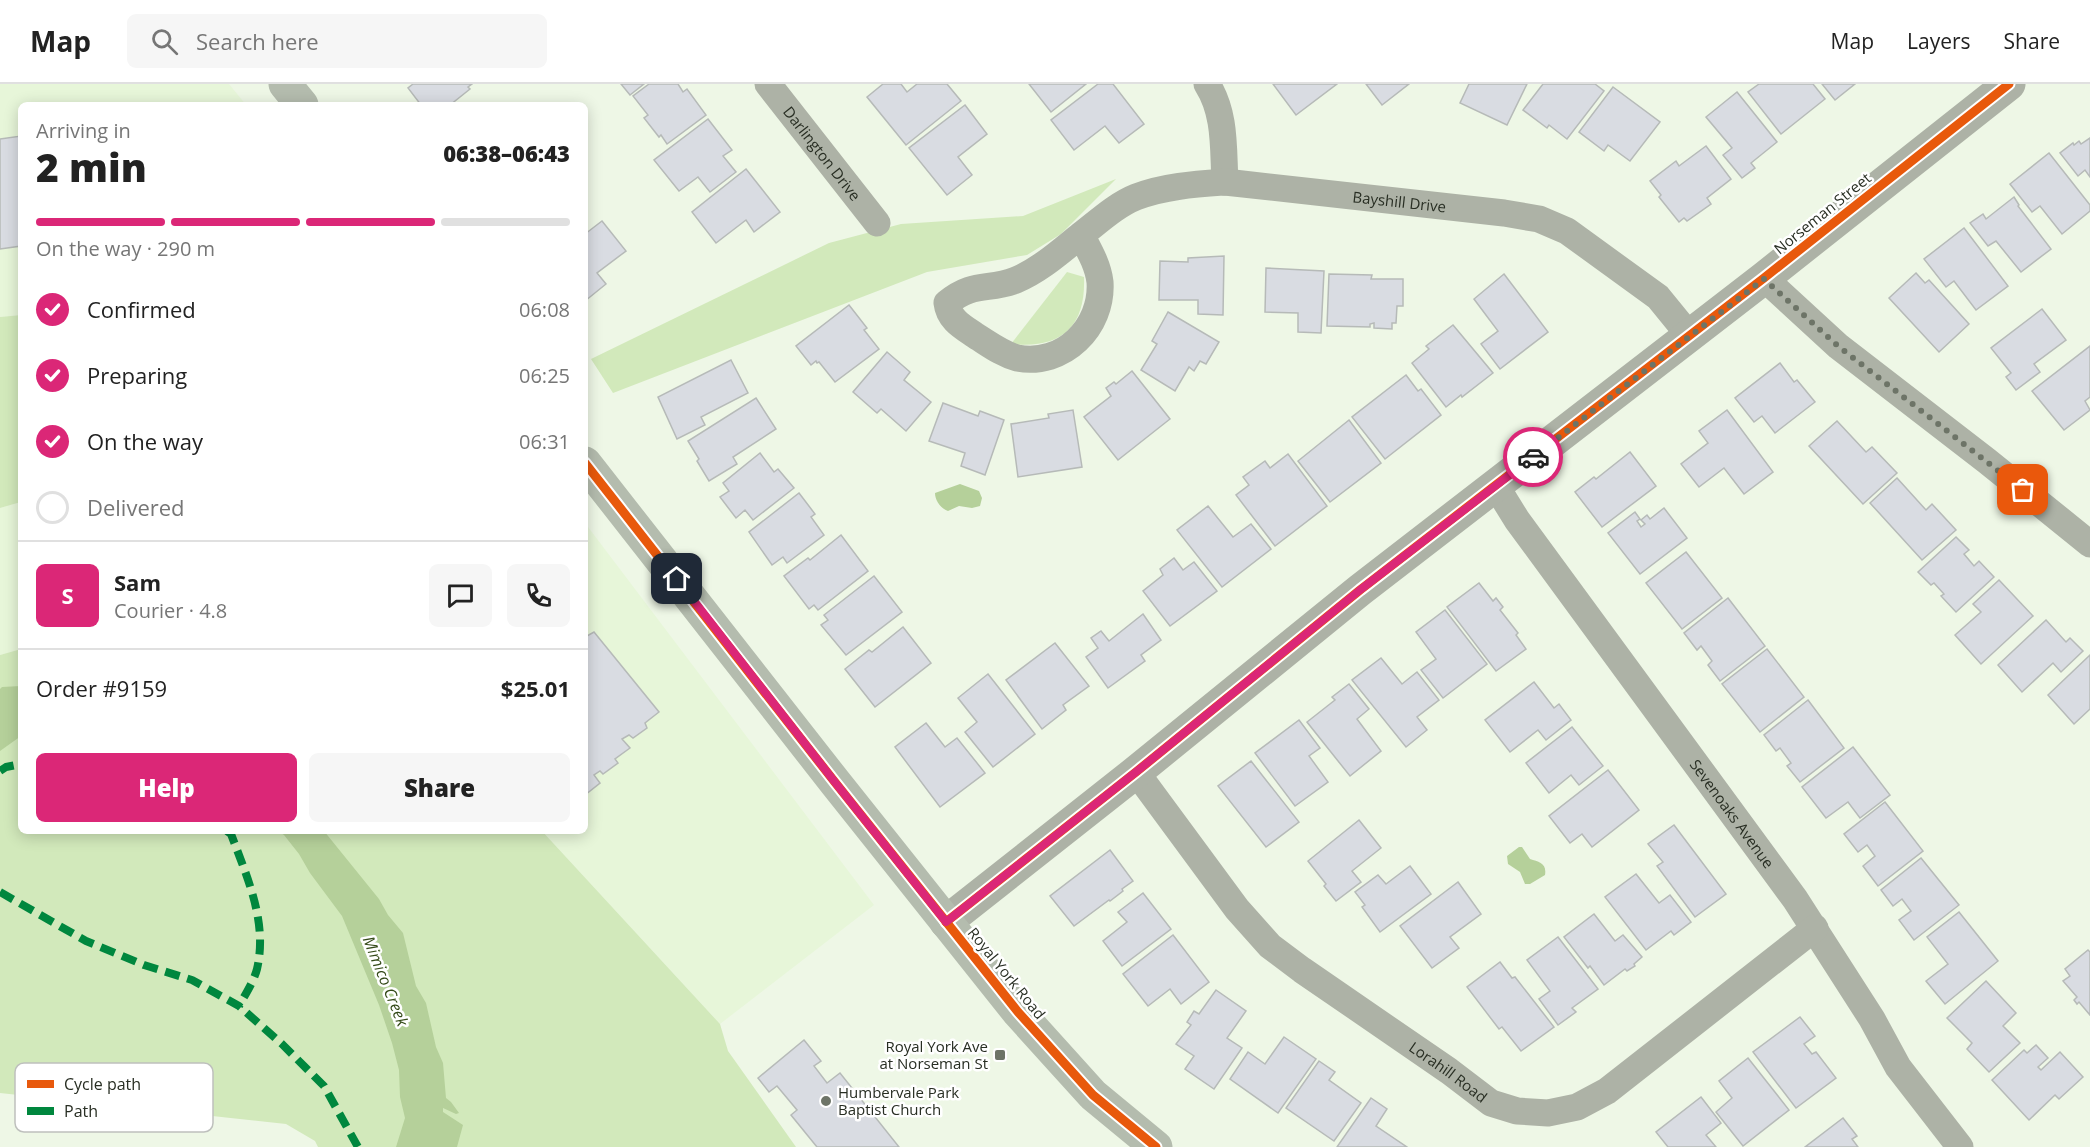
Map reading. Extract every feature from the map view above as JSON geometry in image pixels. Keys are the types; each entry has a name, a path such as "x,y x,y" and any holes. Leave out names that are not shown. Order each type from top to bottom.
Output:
{"main road":[{"path":"285,84 300,102"},
{"name":"Royal York Road","path":"588,467 946,922 1049,1048 1093,1095 1156,1147"}],"street":[{"name":"Darlington Drive","path":"768,84 877,223"},
{"path":"1207,84 1218,105 1222,120 1225,182"},
{"name":"Norseman Street","path":"946,922 1136,772 1360,590 1764,279 2008,84"},
{"name":"Bayshill Drive","path":"1081,235 1094,258 1100,281 1099,300 1093,321 1081,339 1062,352 1038,359 1017,358 999,351 958,324 948,313 947,303 959,293 976,287 1016,280 1035,270 1112,211 1135,197 1196,184 1225,182 1504,213 1539,219 1567,231 1658,297 1689,336"},
{"path":"1764,279 1838,346 1979,454 2090,544"},
{"name":"Sevenoaks Avenue","path":"1496,486 1517,520 1815,928 1872,1019 1898,1067 1960,1147"},
{"name":"Lorahill Road","path":"1136,772 1238,909 1270,946 1491,1103 1517,1111 1548,1113 1577,1107 1607,1091 1815,928"}],"shaded area":[{"path":"0,84 229,84 244,102 18,102 18,315 0,317"},
{"path":"1116,179 1061,234 1027,255 927,272 613,393 591,359 829,243 901,224 1023,216"},
{"path":"1067,272 1084,277 1080,309 1075,321 1067,331 1044,343 1011,344"},
{"path":"18,315 18,503 0,508 0,317"},
{"path":"18,503 18,650 0,655 0,508"},
{"path":"588,527 874,905 720,1024 545,834 588,834"},
{"path":"18,650 18,834 545,834 720,1024 728,1051 796,1147 318,1147 315,1141 286,1124 213,1116 213,1063 15,1063 15,1095 0,1093 0,655"}],"water":[{"path":"960,484 979,491 982,498 980,506 972,508 959,506 945,510 937,501 935,493"},
{"path":"18,686 18,738 0,751 0,689"},
{"name":"Mimico Creek","path":"282,834 326,834 379,899 388,915 403,933 416,986 426,1003 436,1047 443,1063 446,1098 459,1113 456,1114 443,1108 443,1112 463,1125 457,1147 396,1147 405,1118 400,1097 399,1070 379,1005 342,916"},
{"path":"1522,847 1530,859 1542,864 1545,868 1545,875 1530,884 1525,884 1520,872 1508,864 1507,856"}],"building":[{"path":"413,84 472,84 468,87 470,89 454,102 419,102 408,88"},
{"path":"621,84 644,84 630,95"},
{"path":"649,84 678,84 683,92 687,89 706,115 667,144 644,118 648,115 633,96"},
{"path":"883,84 901,84 907,92 917,84 947,84 961,101 906,145 867,97"},
{"path":"1029,84 1086,84 1051,112"},
{"path":"1098,84 1113,84 1144,124 1119,143 1105,126 1074,150 1051,120"},
{"path":"1273,84 1337,84 1296,115"},
{"path":"1366,84 1409,84 1382,105"},
{"path":"1469,84 1527,84 1507,125 1460,103"},
{"path":"1543,84 1595,84 1604,91 1567,139 1549,125 1547,128 1523,110"},
{"path":"1759,84 1813,84 1825,99 1781,134 1748,92"},
{"path":"1822,84 1855,84 1835,100"},
{"path":"1613,87 1660,122 1630,161 1608,145 1604,151 1579,132"},
{"path":"1737,92 1777,142 1751,163 1755,168 1742,178 1723,155 1732,148 1706,117"},
{"path":"965,105 987,134 958,157 972,175 947,195 909,148"},
{"path":"708,119 732,150 723,156 736,172 710,192 698,177 679,191 654,160"},
{"path":"18,136 18,246 0,249 0,139"},
{"path":"2090,138 2090,177 2085,170 2078,176 2060,153 2073,143 2074,145 2079,141 2081,144"},
{"path":"1706,146 1731,179 1707,198 1711,204 1687,221 1684,218 1679,222 1659,197 1661,195 1650,181 1676,161 1679,166"},
{"path":"2049,153 2090,205 2090,211 2062,234 2040,206 2032,212 2010,184"},
{"path":"746,169 780,212 754,232 746,220 716,243 692,212"},
{"path":"2014,197 2018,206 2051,249 2021,272 1996,241 1988,246 1970,223 1983,214 1986,219"},
{"path":"602,221 626,251 597,273 606,284 588,299 588,232"},
{"path":"1964,228 2008,286 1976,310 1954,281 1946,287 1924,259"},
{"path":"1224,256 1223,315 1198,314 1198,300 1159,300 1160,261 1188,262 1188,258"},
{"path":"1266,268 1324,271 1321,333 1298,332 1298,313 1265,312"},
{"path":"1916,273 1925,283 1929,280 1969,324 1939,352 1889,298"},
{"path":"1329,274 1372,275 1371,279 1403,279 1403,306 1397,306 1396,323 1392,323 1392,329 1374,328 1374,323 1370,324 1370,327 1327,326"},
{"path":"1504,274 1548,332 1500,369 1481,344 1498,331 1474,299"},
{"path":"849,305 867,328 864,330 879,349 835,382 819,362 816,361 811,365 796,346"},
{"path":"2042,309 2066,340 2034,364 2040,372 2016,390 2006,377 2011,373 1991,348"},
{"path":"1168,312 1219,342 1206,364 1200,361 1194,371 1189,367 1175,391 1141,370 1157,344 1152,341"},
{"path":"1453,325 1493,373 1446,407 1412,363 1429,349 1426,346"},
{"path":"2090,346 2090,397 2085,401 2090,410 2064,430 2032,391"},
{"path":"887,352 910,372 904,380 931,402 906,431 881,409 877,413 853,392"},
{"path":"731,360 748,393 701,417 705,425 677,439 658,397"},
{"path":"1780,363 1794,382 1797,380 1815,402 1775,433 1762,416 1754,422 1735,398"},
{"path":"1132,371 1170,419 1118,460 1084,417 1111,396 1106,388 1114,382 1116,384"},
{"path":"1406,375 1418,391 1421,389 1441,415 1385,459 1352,417"},
{"path":"756,398 776,429 733,457 737,464 709,481 688,441"},
{"path":"943,403 978,416 980,411 1004,420 985,475 961,466 965,453 929,441"},
{"path":"1073,410 1082,467 1018,477 1011,424 1049,418 1048,414"},
{"path":"1727,410 1773,472 1744,494 1724,468 1699,487 1681,464 1708,443 1699,431"},
{"path":"1349,420 1381,463 1330,502 1298,461"},
{"path":"1837,421 1866,452 1872,447 1897,473 1863,504 1809,446"},
{"path":"1630,452 1656,486 1602,527 1575,492 1594,477 1596,479"},
{"path":"760,453 774,472 778,469 794,488 753,520 745,510 736,518 720,497 729,491 723,483"},
{"path":"1288,454 1327,506 1275,546 1236,495 1249,485 1243,477 1265,461 1270,468"},
{"path":"1897,478 1926,510 1932,504 1956,530 1922,560 1870,503"},
{"path":"799,493 815,514 811,517 824,535 787,563 783,557 772,565 749,532"},
{"path":"1208,506 1233,537 1251,524 1271,549 1222,587 1177,530"},
{"path":"1664,508 1687,538 1640,574 1608,533 1635,512 1640,519 1637,521 1641,527 1645,524 1641,520 1647,515 1650,519"},
{"path":"841,535 868,571 818,610 814,605 809,609 784,576 808,558 810,560"},
{"path":"1956,537 1969,550 1964,554 1974,566 1979,561 1994,577 1956,612 1941,596 1944,594 1934,583 1931,585 1918,572"},
{"path":"1686,552 1722,598 1682,629 1646,583"},
{"path":"1174,558 1183,570 1194,562 1217,591 1170,626 1143,591 1163,575 1160,569"},
{"path":"874,576 902,612 846,655 821,625 828,620 824,615"},
{"path":"1999,580 2033,616 1981,664 1955,635 1981,612 1973,604"},
{"path":"1479,583 1493,601 1496,598 1503,607 1500,610 1518,633 1516,635 1526,649 1496,671 1447,607"},
{"path":"1728,598 1765,646 1720,681 1708,665 1712,661 1701,646 1697,650 1684,633"},
{"path":"1445,610 1487,664 1443,698 1421,670 1436,659 1416,632"},
{"path":"1143,614 1161,640 1141,655 1145,661 1108,688 1086,657 1098,648 1091,638 1101,631 1109,641"},
{"path":"2046,620 2066,642 2070,638 2083,651 2061,672 2053,663 2022,692 1998,665"},
{"path":"903,627 931,663 875,707 845,669 869,650 872,652"},
{"path":"594,632 659,712 645,723 647,728 633,738 629,735 622,739 630,748 615,759 618,763 603,774 600,771 594,775 600,783 588,793 588,635"},
{"path":"1055,643 1089,686 1063,705 1066,710 1042,729 1006,680"},
{"path":"1767,649 1804,697 1760,732 1722,684"},
{"path":"2090,655 2090,709 2074,724 2048,695"},
{"path":"1381,658 1402,684 1417,672 1439,700 1417,717 1427,730 1406,747 1352,680"},
{"path":"988,674 1035,734 993,767 965,732 977,722 958,698"},
{"path":"1534,682 1554,708 1559,704 1571,720 1546,740 1538,730 1510,752 1485,720"},
{"path":"1349,684 1369,709 1357,719 1381,751 1350,776 1307,722 1335,700 1332,697"},
{"path":"1808,700 1844,748 1800,782 1787,766 1791,763 1780,748 1776,751 1764,735"},
{"path":"1299,720 1320,748 1309,756 1328,782 1295,806 1255,753"},
{"path":"926,723 945,747 957,738 985,773 940,807 895,747"},
{"path":"1572,727 1603,766 1579,785 1571,775 1549,793 1526,763"},
{"path":"1853,747 1890,795 1860,818 1848,802 1826,818 1802,787"},
{"path":"1251,761 1299,822 1266,847 1218,786"},
{"path":"1608,770 1639,810 1592,847 1582,834 1570,843 1549,816"},
{"path":"1885,802 1923,851 1878,886 1863,866 1875,856 1867,845 1858,852 1844,834"},
{"path":"1359,820 1381,848 1352,871 1361,882 1336,901 1308,861"},
{"path":"1674,825 1726,894 1695,917 1657,866 1663,862 1648,844"},
{"path":"1110,850 1133,881 1110,901 1074,926 1050,896"},
{"path":"1921,858 1959,905 1914,940 1899,920 1911,911 1902,899 1893,906 1881,890"},
{"path":"1410,866 1431,894 1380,932 1362,907 1365,905 1355,892 1378,875 1386,884"},
{"path":"1636,874 1659,903 1670,895 1691,922 1674,935 1671,931 1646,950 1605,897"},
{"path":"1458,882 1481,914 1450,937 1459,948 1432,968 1400,926"},
{"path":"1143,893 1171,929 1122,966 1103,941 1127,922 1118,912"},
{"path":"1959,912 1998,961 1945,1004 1926,981 1948,964 1927,937"},
{"path":"1594,914 1615,941 1623,935 1642,957 1634,964 1635,966 1627,971 1625,969 1604,985 1564,937"},
{"path":"1173,935 1209,982 1181,1004 1170,989 1148,1006 1123,974"},
{"path":"1558,937 1598,989 1572,1008 1576,1012 1558,1025 1539,999 1550,991 1527,960"},
{"path":"2088,950 2090,952 2090,1015 2079,1002 2077,1004 2074,1000 2077,997 2063,981 2070,976 2065,969"},
{"path":"1500,962 1512,978 1515,977 1554,1027 1521,1051 1502,1027 1499,1029 1467,987"},
{"path":"1986,981 2016,1013 2003,1026 2020,1043 1989,1072 1967,1049 1972,1043 1947,1018"},
{"path":"1216,990 1246,1011 1227,1038 1242,1048 1214,1089 1185,1069 1194,1056 1176,1044 1191,1025 1187,1022 1194,1011 1199,1014"},
{"path":"1800,1017 1815,1036 1804,1044 1812,1054 1816,1052 1836,1078 1796,1108 1753,1052"},
{"path":"1284,1037 1316,1059 1278,1113 1230,1079 1248,1052 1265,1064"},
{"name":"Humbervale Park Baptist Church","path":"804,1040 821,1061 814,1066 827,1083 840,1073 899,1147 817,1147 791,1115 797,1110 777,1086 769,1092 758,1078"},
{"path":"2036,1045 2048,1058 2038,1067 2041,1070 2060,1052 2083,1077 2059,1099 2055,1095 2029,1120 1992,1080 2024,1050 2027,1053"},
{"path":"1748,1058 1789,1110 1743,1146 1716,1112 1732,1098 1719,1081"},
{"path":"1319,1061 1335,1072 1329,1080 1361,1103 1334,1141 1286,1108"},
{"path":"1701,1097 1721,1123 1706,1135 1716,1147 1668,1147 1656,1132"},
{"path":"1371,1098 1387,1109 1376,1126 1407,1147 1337,1147"},
{"path":"1843,1118 1857,1136 1852,1139 1858,1147 1805,1147"}],"marked path":[{"path":"0,771 18,765"},
{"path":"231,834 254,900 260,934 257,969 239,1006"},
{"path":"0,892 86,941 144,965 192,980 239,1006 324,1086 358,1147"}],"cycle path":[{"path":"946,922 1136,772 1360,590 1764,278 2009,84"},
{"path":"588,467 1018,1012 1093,1095 1156,1147"}],"way so far":[{"path":"1533,457 1764,279 1838,346 2023,490"}],"place":[{"name":"Royal York Ave at Norseman St","path":"1000,1055"},
{"name":"Humbervale Park Baptist Church","path":"826,1101"}],"route":[{"path":"677,579 946,922 1136,772 1360,590 1533,457"}]}
